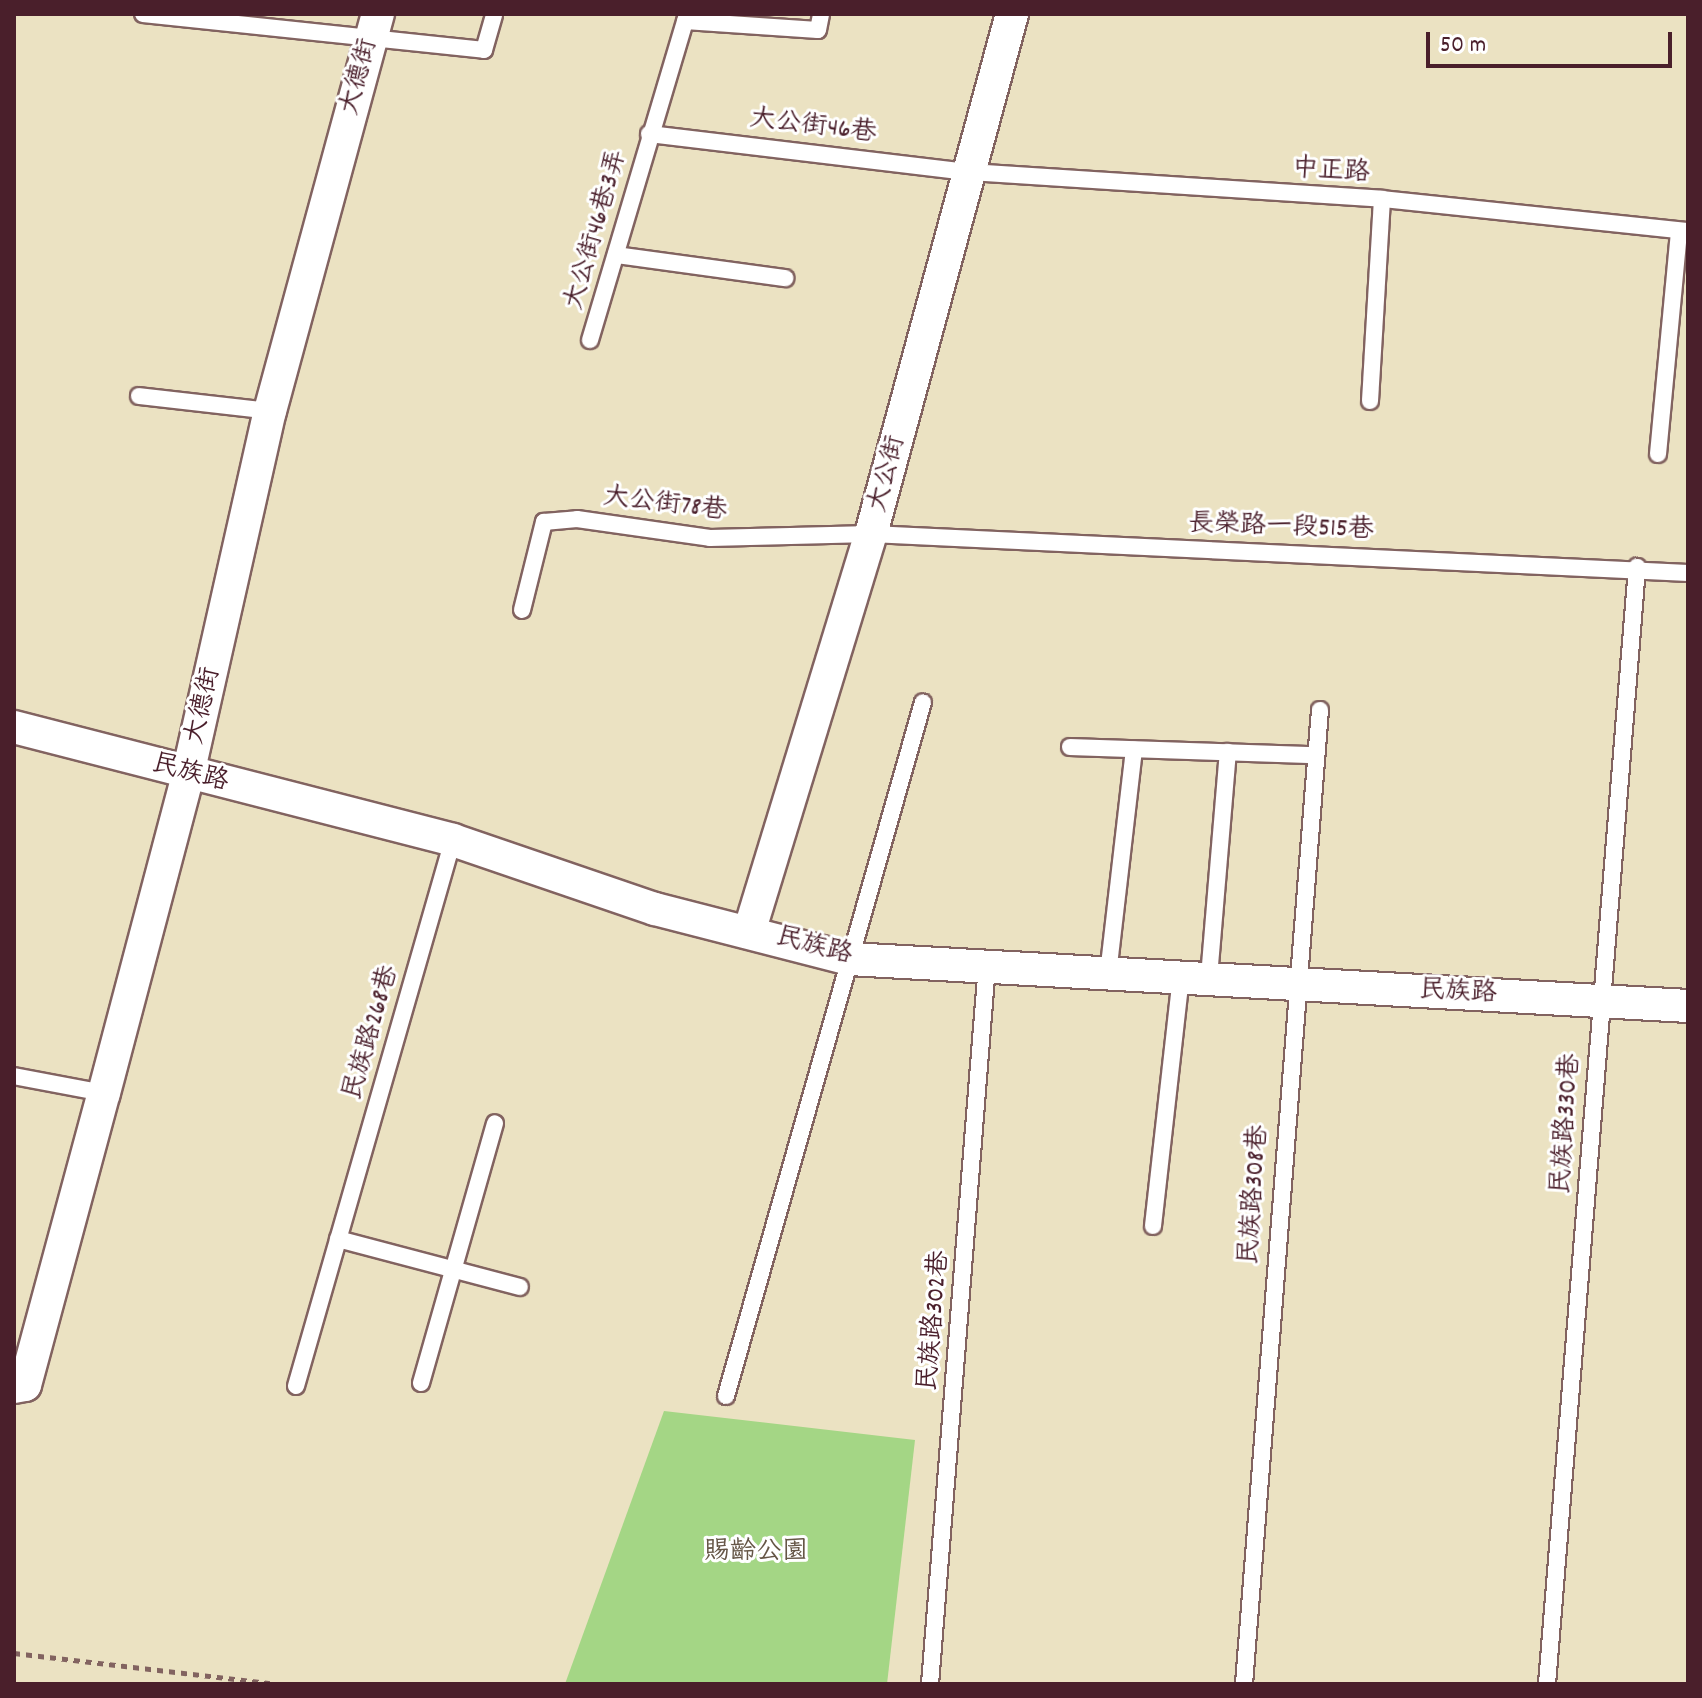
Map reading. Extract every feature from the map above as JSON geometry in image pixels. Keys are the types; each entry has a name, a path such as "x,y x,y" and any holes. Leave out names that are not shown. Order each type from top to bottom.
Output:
{"street":[{"name":"大公街","path":"750,929 871,534 1012,14"},
{"name":"大德街","path":"14,1387 25,1385 104,1093 188,774 270,411 374,25"},
{"name":"民族路","path":"14,727 453,840 655,909 750,929 850,959 987,962 1108,974 1688,1006"}],"lane":[{"path":"143,14 374,25 484,50 494,14"},
{"path":"686,17 818,30 821,14"},
{"name":"大公街46巷3弄","path":"590,340 686,17"},
{"name":"大公街46巷","path":"649,134 970,172"},
{"name":"中正路","path":"970,172 1382,199 1683,231"},
{"path":"1370,401 1382,199"},
{"path":"1658,454 1683,231"},
{"path":"616,255 785,278"},
{"path":"139,396 270,411"},
{"name":"大公街78巷","path":"522,610 544,522 577,519 710,538 871,534"},
{"name":"長榮路一段515巷","path":"871,534 1637,567 1688,573"},
{"name":"民族路330巷","path":"1547,1684 1637,567"},
{"path":"726,1396 923,702"},
{"name":"民族路308巷","path":"1244,1684 1294,985 1320,710"},
{"path":"1070,747 1315,755"},
{"path":"1108,974 1134,749"},
{"path":"1153,1226 1195,977 1228,752"},
{"name":"民族路268巷","path":"296,1386 453,840"},
{"name":"民族路302巷","path":"930,1684 987,962"},
{"path":"14,1076 104,1093"},
{"path":"421,1383 456,1270 495,1123"},
{"path":"338,1239 520,1287"}],"path":[{"path":"14,1653 279,1684"}],"green space":[{"name":"賜齡公園","path":"664,1411 915,1440 887,1684 565,1684"}]}
